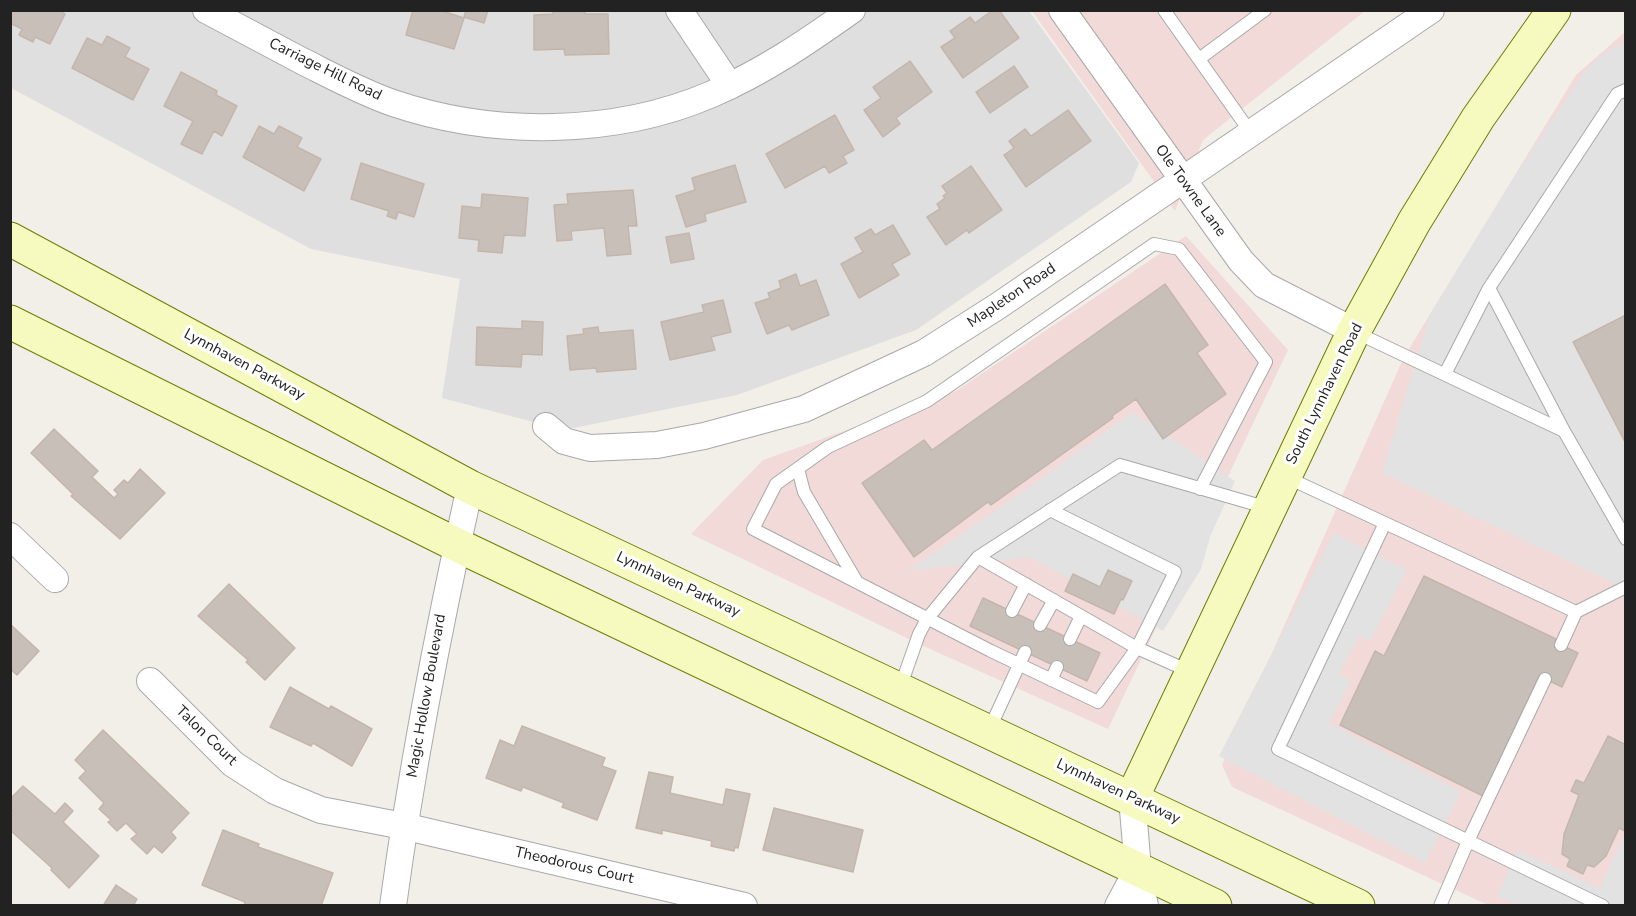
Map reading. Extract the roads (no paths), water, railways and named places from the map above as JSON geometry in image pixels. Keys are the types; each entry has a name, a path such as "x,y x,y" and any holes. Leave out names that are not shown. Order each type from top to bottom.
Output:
{"main road":[{"name":"South Lynnhaven Road","path":"1132,798 1354,331 1414,222 1478,118 1554,10"},
{"name":"Lynnhaven Parkway","path":"10,239 470,487 1358,906"},
{"path":"10,322 457,545 1215,906"}],"street":[{"name":"Carriage Hill Road","path":"206,10 353,87 393,103 445,117 498,125 552,127 605,123 658,112 709,96 792,52 852,10"},
{"path":"679,10 730,86"},
{"name":"Ole Towne Lane","path":"1062,10 1241,261 1264,285 1354,331"},
{"name":"Mapleton Road","path":"546,426 564,441 590,448 657,445 704,436 804,410 924,353 998,306 1431,10"},
{"name":"Magic Hollow Boulevard","path":"393,906 403,826 444,602 470,487"},
{"path":"10,536 56,579"},
{"name":"Talon Court","path":"150,681 233,764 275,791 321,810 403,826"},
{"path":"1132,798 1138,869 1145,906"},
{"name":"Theodorous Court","path":"403,826 744,906"},
{"path":"1118,906 1138,869"}],"lane":[{"path":"1164,10 1251,133"},
{"path":"1199,59 1265,10"},
{"path":"1445,374 1489,288 1617,94 1626,90"},
{"path":"1050,510 1174,572 1137,648 1098,702 927,619 753,528 776,484 828,447 927,401 1154,244 1179,249 1266,362 1200,489"},
{"path":"1489,288 1564,431 1626,539"},
{"path":"1354,331 1564,431"},
{"path":"900,689 919,634 927,619 978,557 1120,465 1270,509"},
{"path":"798,469 804,492 857,583"},
{"path":"1285,476 1576,612"},
{"path":"1385,523 1278,749 1469,839 1603,906"},
{"path":"978,557 1137,648 1192,673"},
{"path":"1012,611 1026,584"},
{"path":"1561,645 1576,612 1626,587"},
{"path":"1040,625 1054,600"},
{"path":"1070,639 1081,615"},
{"path":"991,651 997,638"},
{"path":"988,731 1025,652"},
{"path":"1051,680 1057,667"},
{"path":"1440,906 1469,839 1545,679"}]}
